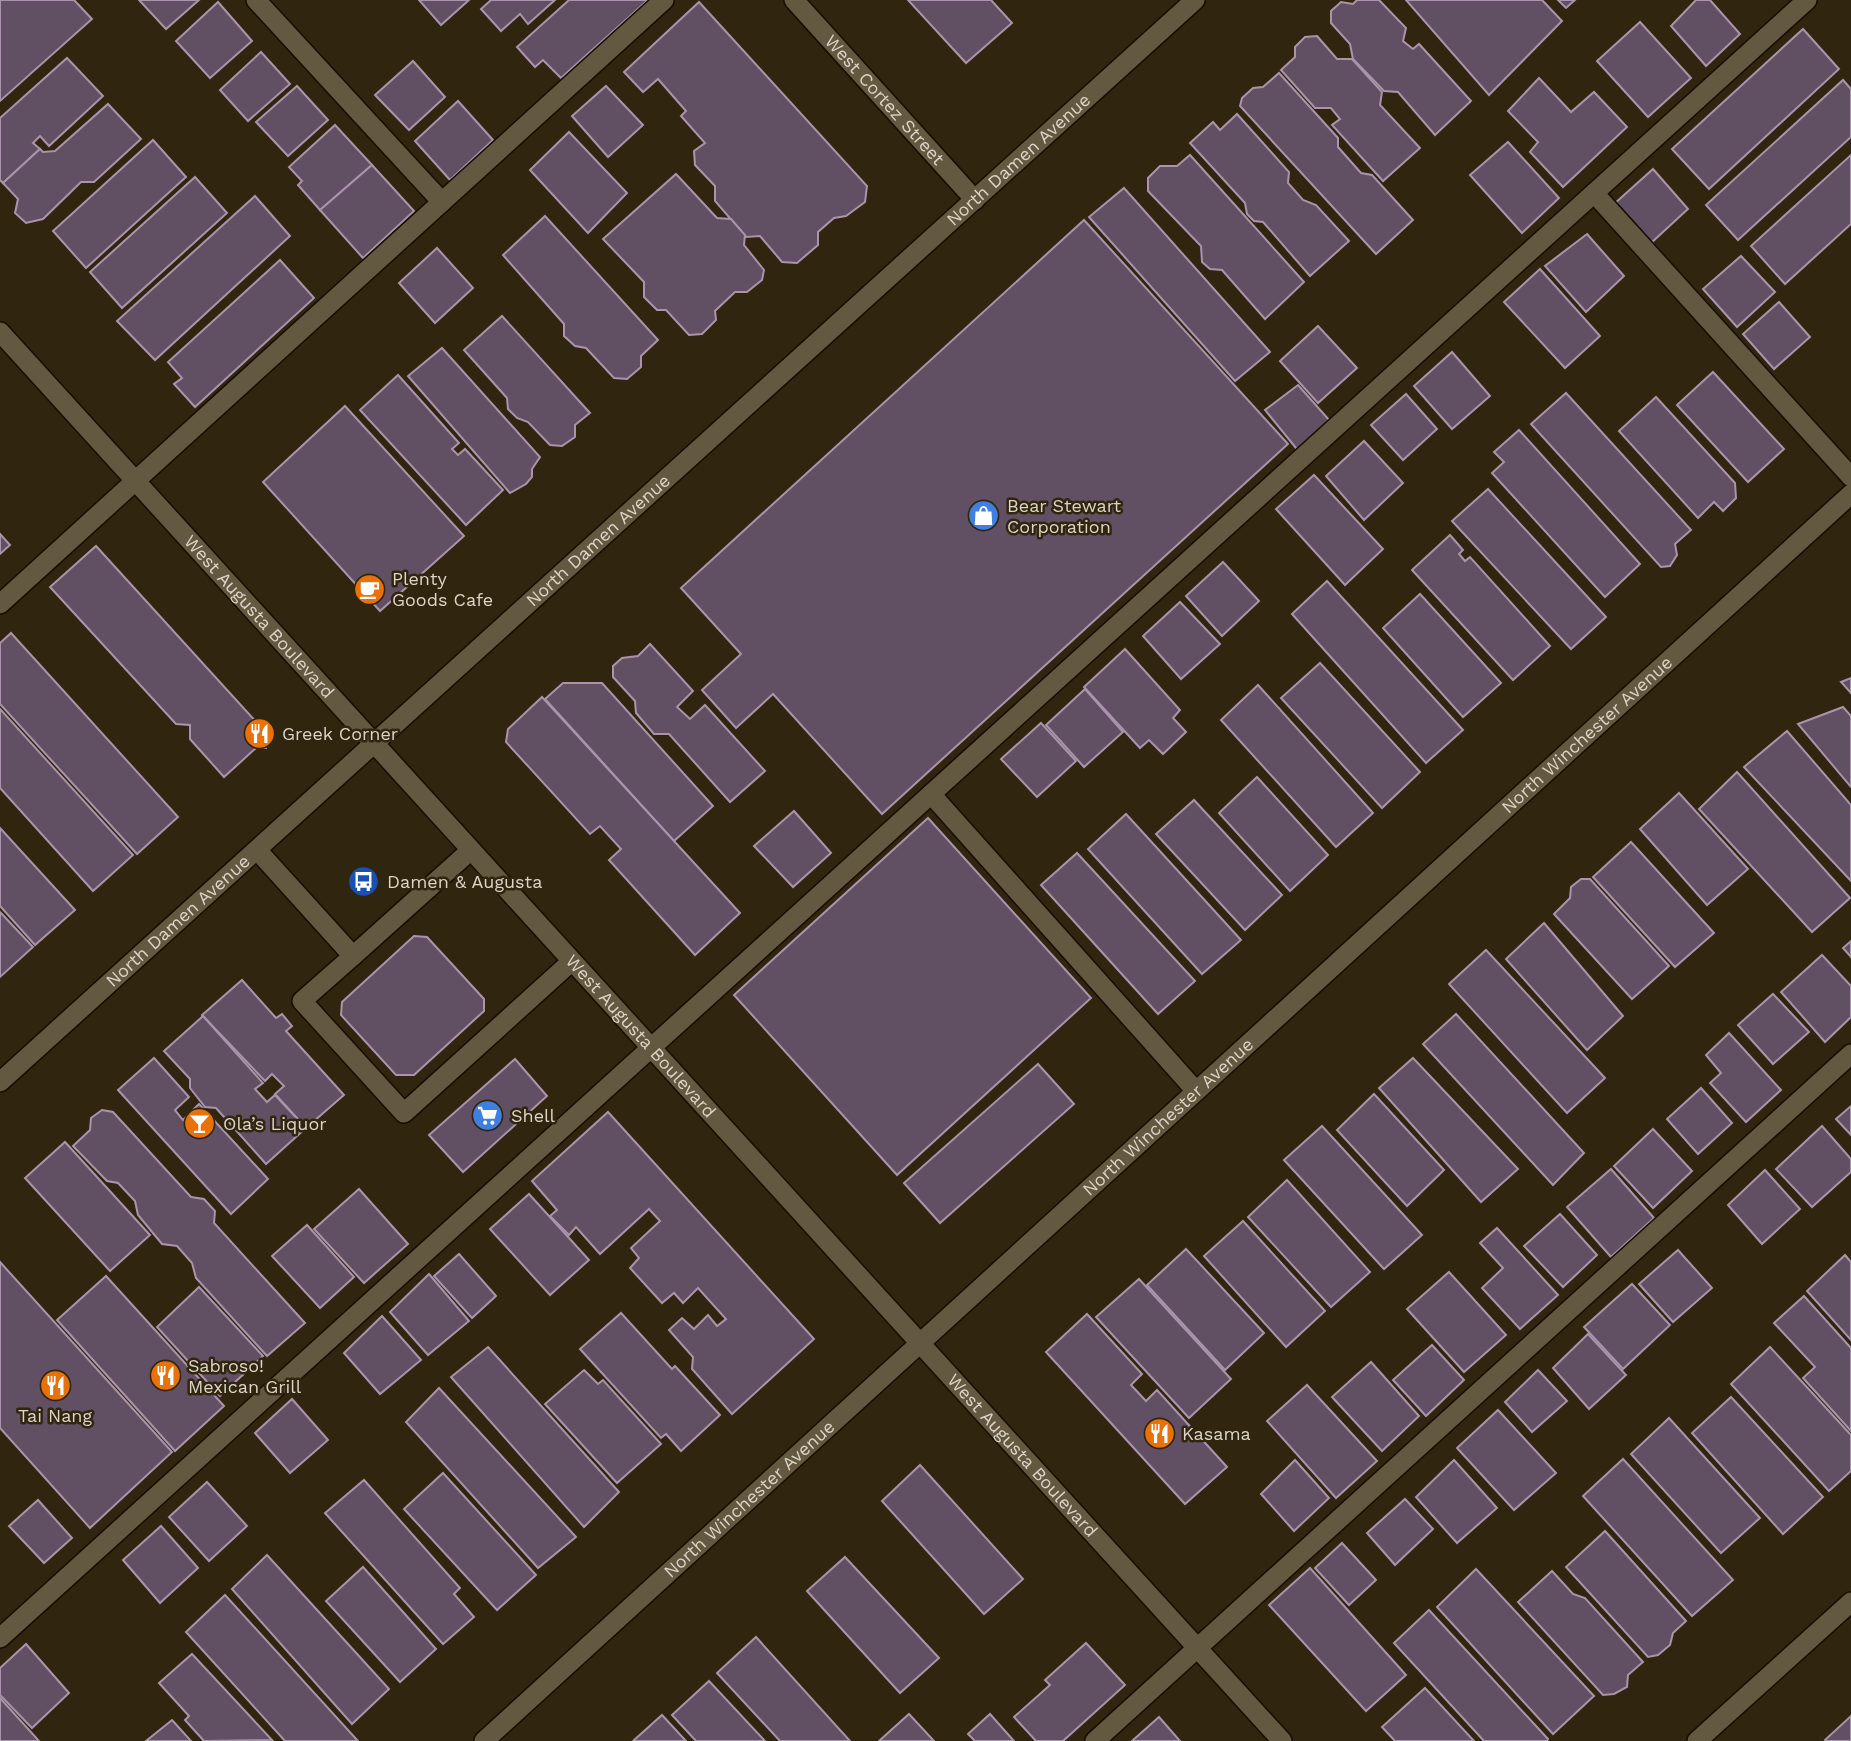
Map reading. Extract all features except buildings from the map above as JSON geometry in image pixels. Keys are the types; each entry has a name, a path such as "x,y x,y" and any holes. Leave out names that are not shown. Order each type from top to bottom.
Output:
{"street":[{"path":"256,0 442,202"},
{"path":"0,604 664,0"},
{"name":"West Cortez Street","path":"794,0 975,200"},
{"name":"North Damen Avenue","path":"0,1082 1195,0"},
{"path":"0,1638 1807,0"},
{"path":"1594,193 1851,477"},
{"name":"West Augusta Boulevard","path":"0,332 1282,1741"},
{"name":"North Winchester Avenue","path":"484,1741 1851,494"},
{"path":"931,794 1196,1091"},
{"path":"257,850 353,956"},
{"path":"471,850 302,1001 404,1113 572,961"},
{"path":"1095,1741 1851,1054"},
{"path":"1697,1741 1851,1602"}],"place":[{"name":"Bear Stewart Corporation","path":"984,516"},
{"name":"Plenty Goods Cafe","path":"369,589"},
{"name":"Greek Corner","path":"259,734"},
{"name":"Damen & Augusta","path":"364,882"},
{"name":"Shell","path":"488,1116"},
{"name":"Ola’s Liquor","path":"200,1124"},
{"name":"Sabroso! Mexican Grill","path":"165,1376"},
{"name":"Tai Nang","path":"55,1385"},
{"name":"Kasama","path":"1159,1434"}]}
